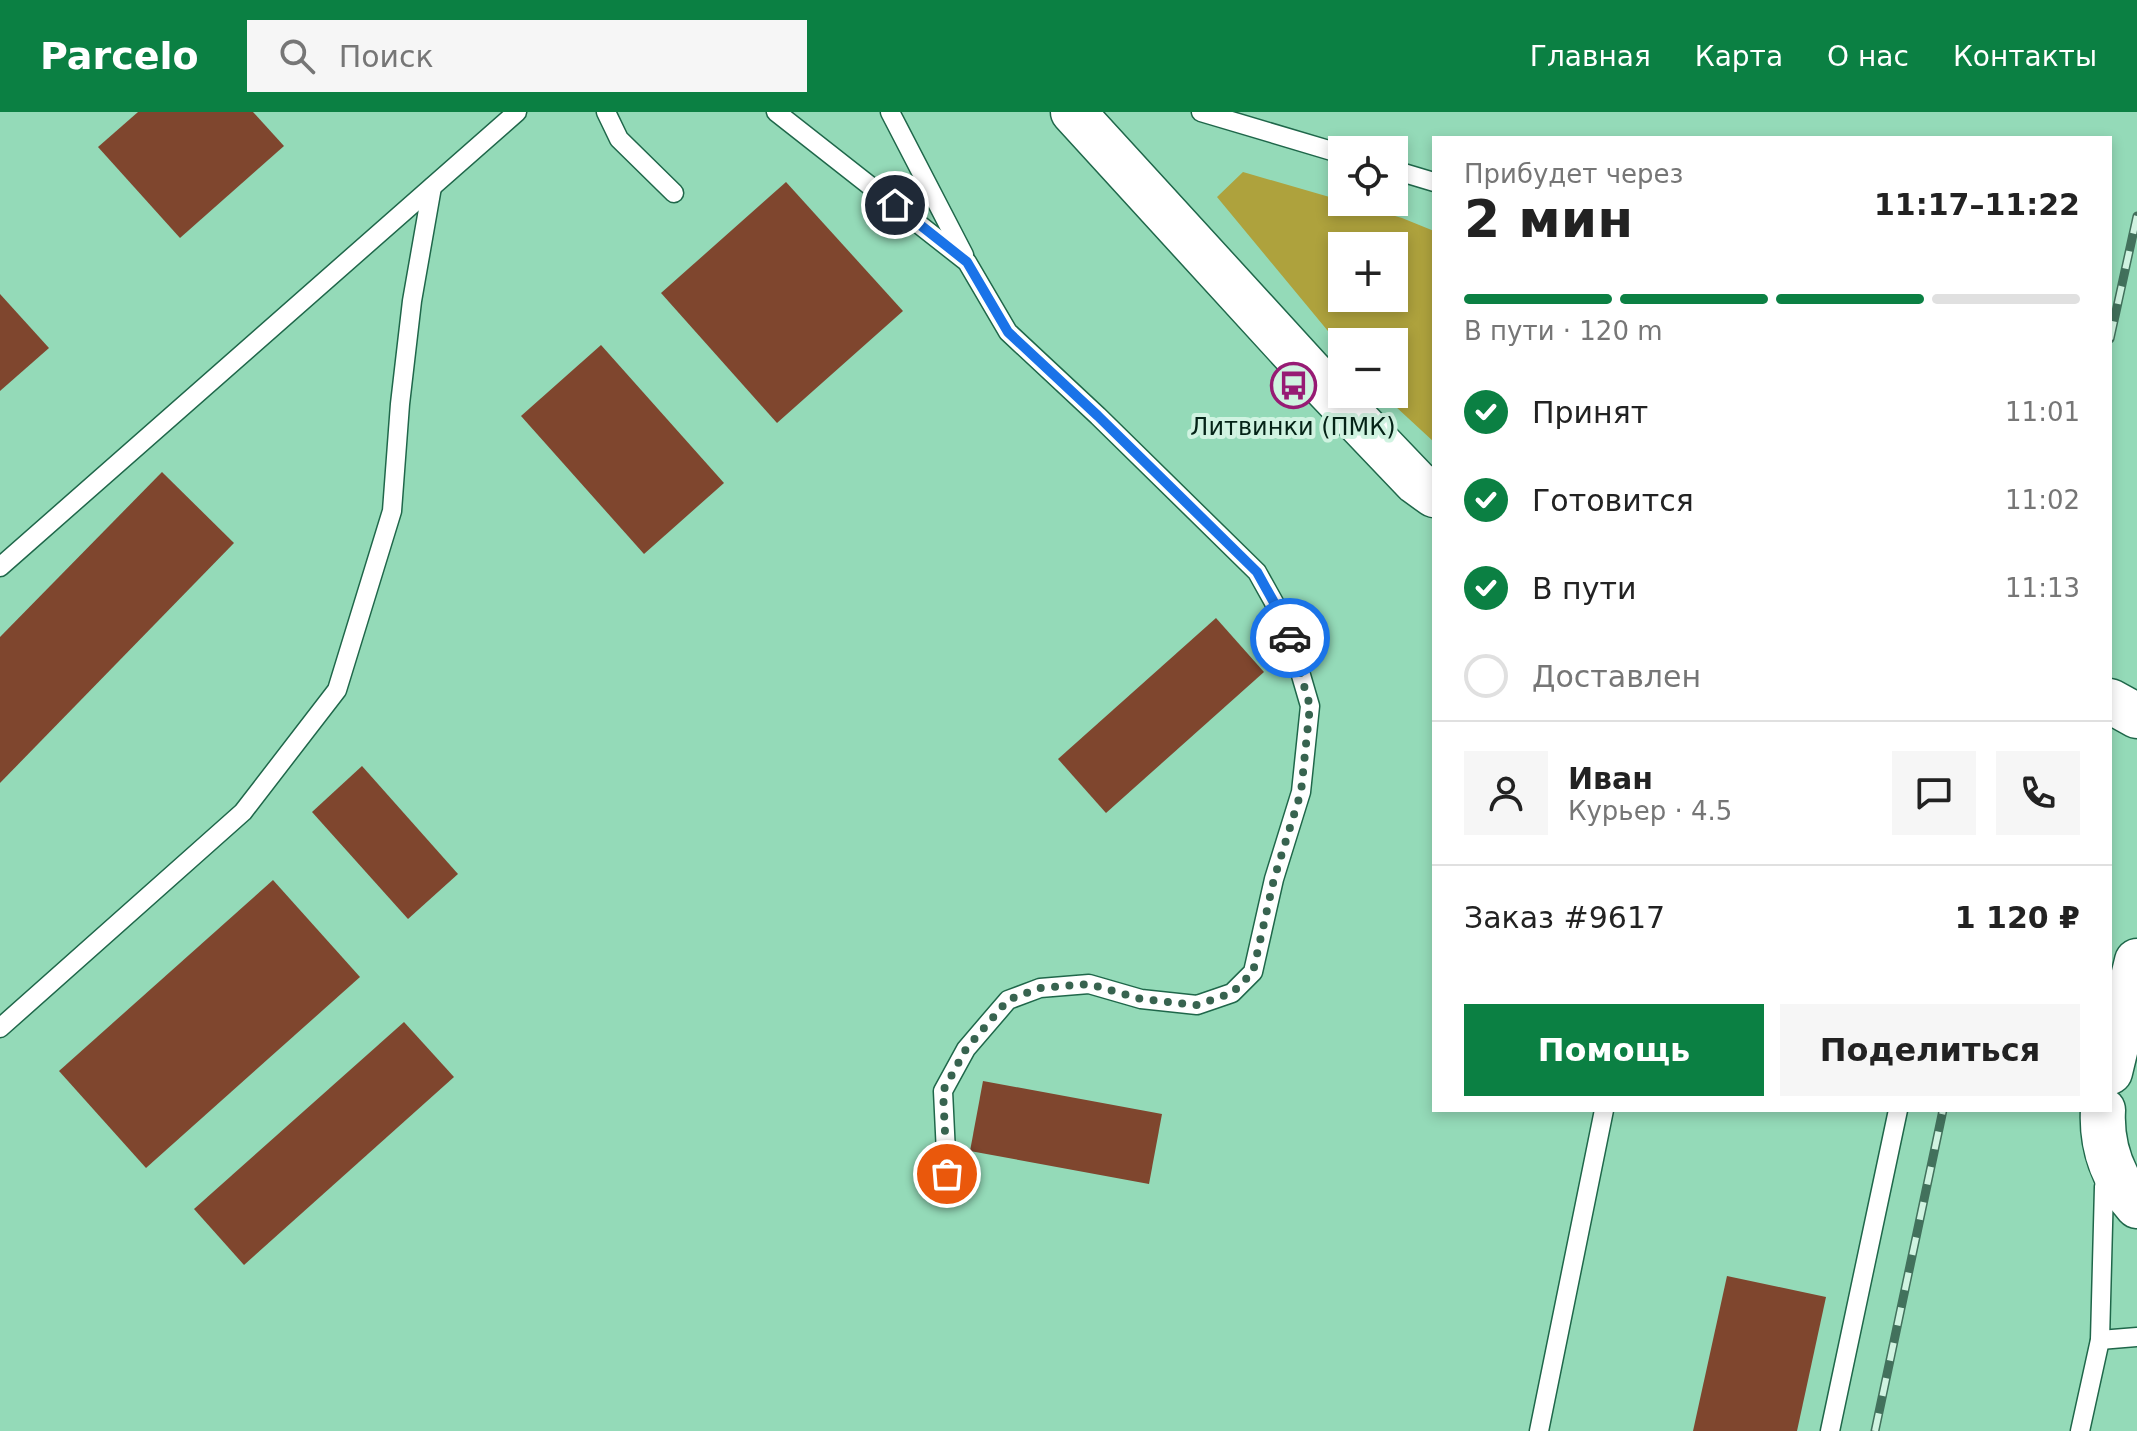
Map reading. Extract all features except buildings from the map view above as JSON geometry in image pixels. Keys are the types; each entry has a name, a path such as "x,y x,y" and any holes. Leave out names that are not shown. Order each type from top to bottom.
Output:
{"street":[{"path":"1073,112 1298,358 1428,493"},
{"path":"2112,702 2137,716"},
{"path":"2112,1064 2137,961"},
{"path":"2103,1112 2103,1132 2110,1163 2137,1206"}],"lane":[{"path":"0,567 517,112"},
{"path":"606,112 619,139 674,193"},
{"path":"776,112 967,262"},
{"path":"890,112 967,262 1008,332 1257,572 1286,624 1310,706 1301,792 1274,879 1253,972 1232,993 1197,1005 1141,999 1089,984 1040,988 1008,1000 966,1049 943,1091 947,1174"},
{"path":"1201,112 1328,150"},
{"path":"1408,174 1432,181"},
{"path":"0,1028 243,812 337,690 392,511 412,301 432,187"},
{"path":"1539,1431 1604,1112"},
{"path":"1830,1431 1898,1112"},
{"path":"2080,1431 2100,1340 2104,1187 2110,1163"},
{"path":"2100,1340 2137,1337"}],"shaded area":[{"path":"1243,172 1328,197 1328,216 1395,216 1432,230 1432,440 1397,408 1408,408 1408,328 1328,328 1328,331 1217,197"}],"railway":[{"path":"2112,330 2137,216"},
{"path":"1875,1431 1943,1112"}],"way so far":[{"path":"947,1174 943,1091 966,1049 1008,1000 1040,988 1089,984 1141,999 1197,1005 1232,993 1253,972 1274,879 1301,792 1310,706 1290,638"}],"place":[{"name":"Литвинки (ПМК)","path":"1293,385"}],"route":[{"path":"895,205 967,262 1008,332 1257,572 1286,624 1290,638"}]}
